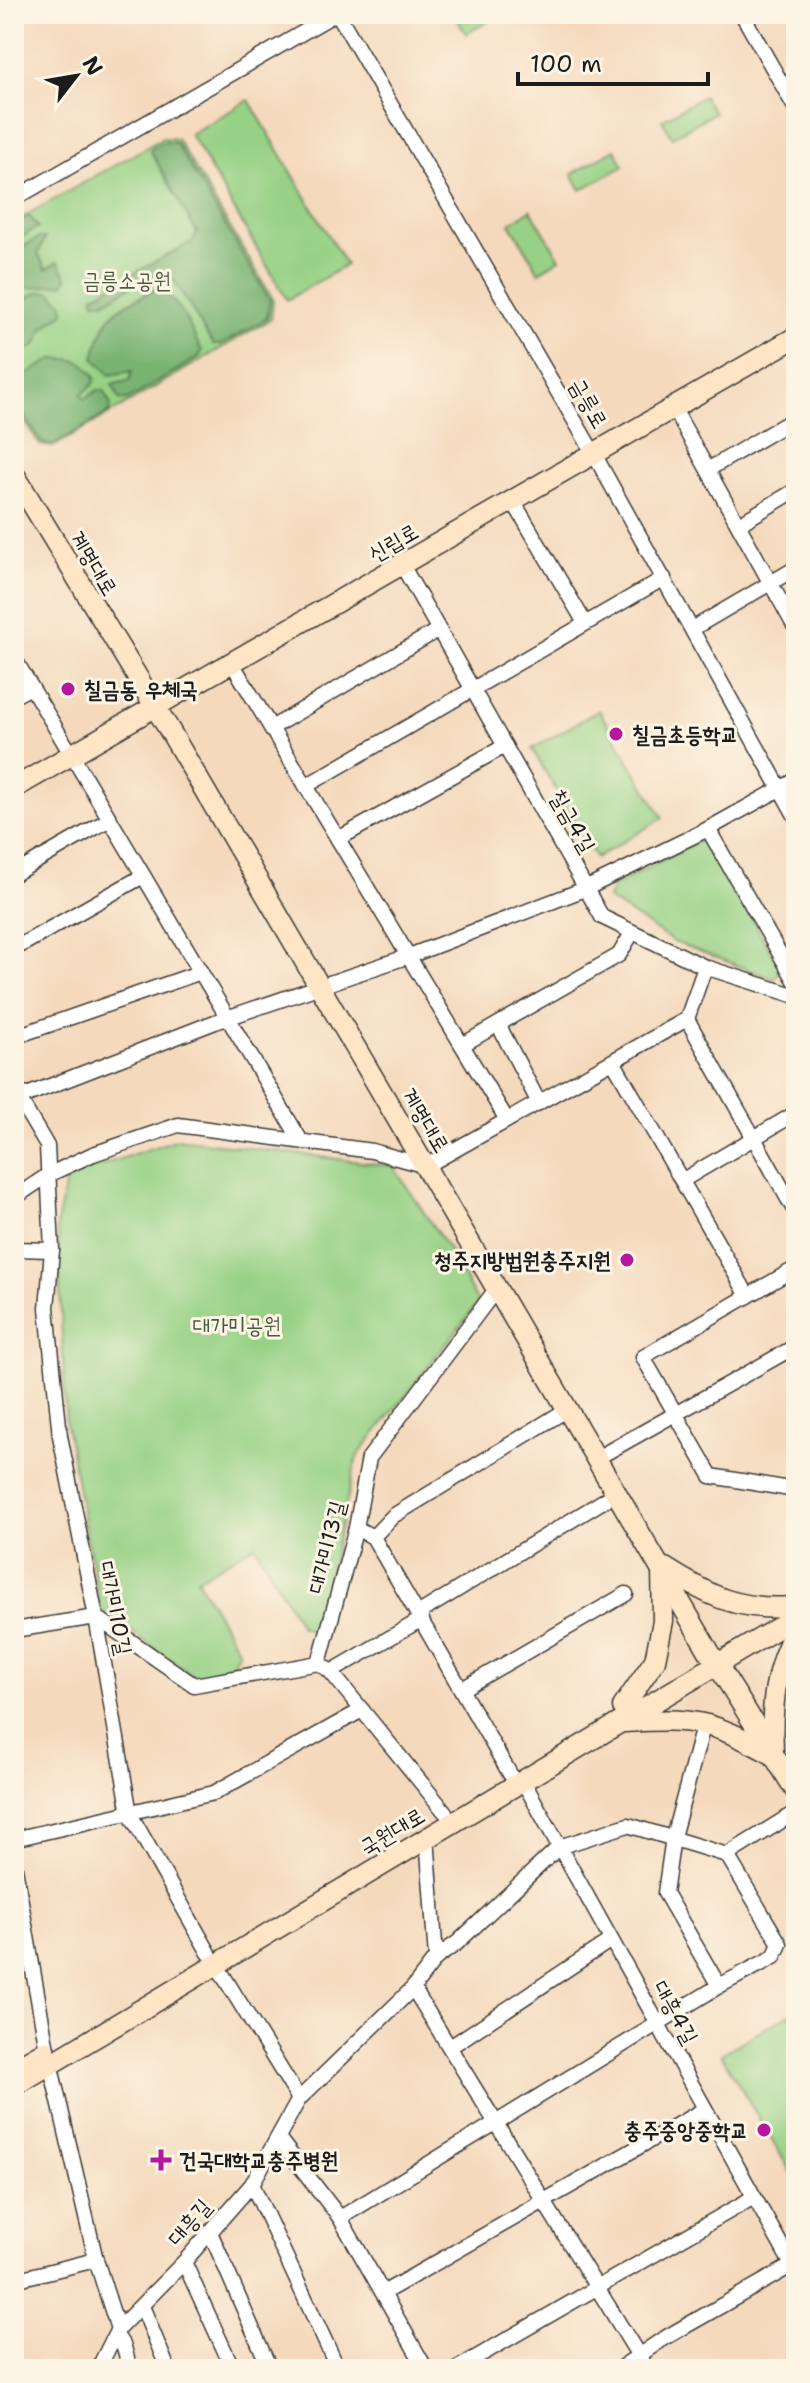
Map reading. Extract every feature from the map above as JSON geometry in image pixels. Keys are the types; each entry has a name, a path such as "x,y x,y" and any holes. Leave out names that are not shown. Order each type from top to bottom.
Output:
{"street":[{"path":"14,199 336,14"},
{"name":"금릉로","path":"336,14 594,454 796,817"},
{"path":"742,14 796,109"},
{"name":"신립로","path":"14,788 796,337"},
{"path":"674,409 796,629"},
{"path":"709,469 796,418"},
{"name":"계명대로","path":"17,488 153,708 662,1566 714,1659 796,1791"},
{"path":"739,524 796,490"},
{"path":"513,501 585,623"},
{"name":"칠금4길","path":"402,565 602,917 705,967 796,996"},
{"path":"692,629 796,568"},
{"path":"306,786 664,578"},
{"path":"271,728 438,630"},
{"path":"14,658 301,1141"},
{"path":"232,663 507,1120"},
{"path":"14,696 31,687"},
{"path":"338,839 505,746"},
{"path":"16,1096 409,956 585,889 708,829 796,780"},
{"path":"14,874 110,819"},
{"path":"708,829 796,982"},
{"path":"14,949 143,876"},
{"path":"462,1045 619,955 632,933"},
{"path":"14,1198 48,1175 93,1154 178,1125 372,1151 426,1166 687,1019 705,967"},
{"path":"14,1037 201,972"},
{"path":"687,1019 796,1213"},
{"path":"499,1026 539,1103"},
{"path":"613,1061 748,1296"},
{"name":"대가미10길","path":"16,1096 47,1146 52,1250 47,1308 60,1436 96,1617 130,1814 212,1958 299,2099"},
{"path":"683,1180 796,1113"},
{"path":"14,1249 52,1250"},
{"path":"796,1268 643,1357 711,1476 796,1490"},
{"name":"대가미13길","path":"325,1667 369,1458 497,1288"},
{"path":"597,1458 796,1346"},
{"path":"356,1528 373,1537 393,1516 568,1409"},
{"path":"14,1630 96,1617 194,1685 325,1667 420,1616 618,1492"},
{"name":"대흥4길","path":"373,1537 559,1847 794,2264"},
{"path":"662,1566 708,1596 759,1610 794,1610"},
{"path":"662,1566 663,1621 655,1660 622,1715 704,1723 729,1731 773,1755"},
{"path":"462,1689 626,1594"},
{"name":"국원대로","path":"212,1958 427,1837 516,1778 794,1610"},
{"path":"773,1755 771,1704 785,1654 796,1630"},
{"path":"325,1667 445,1812"},
{"path":"14,1839 214,1793 362,1710"},
{"path":"704,1723 673,1837 665,1893 719,1986"},
{"name":"국원대로","path":"14,2086 49,2057 445,1812 516,1778"},
{"path":"340,2218 719,1986 774,1957 780,1944 727,1855 796,1812"},
{"name":"대흥길","path":"98,2369 117,2332 252,2184 299,2099 413,1988 436,1958 457,1943 559,1847 628,1825 727,1855"},
{"path":"427,1837 436,1958"},
{"path":"14,1862 49,2057 96,2260 130,2369"},
{"path":"450,2047 611,1940"},
{"path":"413,1988 643,2363"},
{"name":"국원대로","path":"14,2069 49,2057"},
{"path":"383,2293 705,2109"},
{"path":"279,2139 340,2218 426,2369"},
{"path":"252,2184 338,2369"},
{"path":"456,2369 754,2197"},
{"path":"210,2232 270,2369"},
{"path":"14,2280 96,2260"},
{"path":"184,2262 233,2369"},
{"path":"619,2369 643,2363 663,2339 794,2264"},
{"path":"142,2306 168,2369"}],"green space":[{"path":"454,14 486,14 490,20 466,34"},
{"path":"703,96 714,113 672,137 662,120"},
{"path":"249,100 346,265 287,300 190,134"},
{"name":"금릉소공원","path":"163,138 177,139 273,299 271,319 53,447 40,445 14,404 14,222"},
{"path":"163,142 176,143 270,300 267,318 221,345 213,345 174,280 161,273 147,277 104,302 95,301 93,296 192,242 197,233 150,150"},
{"path":"615,149 624,166 581,190 572,174"},
{"path":"531,210 560,259 539,272 510,223"},
{"path":"29,216 38,227 14,242 14,225"},
{"path":"45,238 38,254 46,269 58,262 67,278 64,284 28,288 14,278 14,251"},
{"path":"153,290 177,305 202,351 199,357 127,400 120,400 112,384 129,381 132,371 110,375 94,358 98,342 112,315"},
{"path":"39,292 51,292 63,304 64,313 44,327 37,344 14,358 14,304"},
{"path":"53,359 73,360 86,366 95,377 94,384 81,395 85,399 98,390 104,390 111,405 110,412 53,445 42,443 14,399 14,382"},
{"path":"599,710 663,818 596,858 532,749"},
{"path":"699,841 712,848 781,970 774,979 674,942 608,899 613,886"},
{"name":"대가미공원","path":"178,1139 393,1166 449,1250 478,1303 357,1457 316,1632 301,1627 255,1545 197,1579 239,1651 228,1672 195,1677 100,1609 66,1425 57,1224 67,1177"},
{"path":"790,2014 796,2024 796,2171 792,2174 721,2054"}],"place":[{"name":"칠금동 우체국","path":"68,689"},
{"name":"칠금초등학교","path":"616,734"},
{"name":"청주지방법원충주지원","path":"627,1260"},
{"name":"충주중앙중학교","path":"764,2130"},
{"name":"건국대학교충주병원","path":"161,2160"}]}
